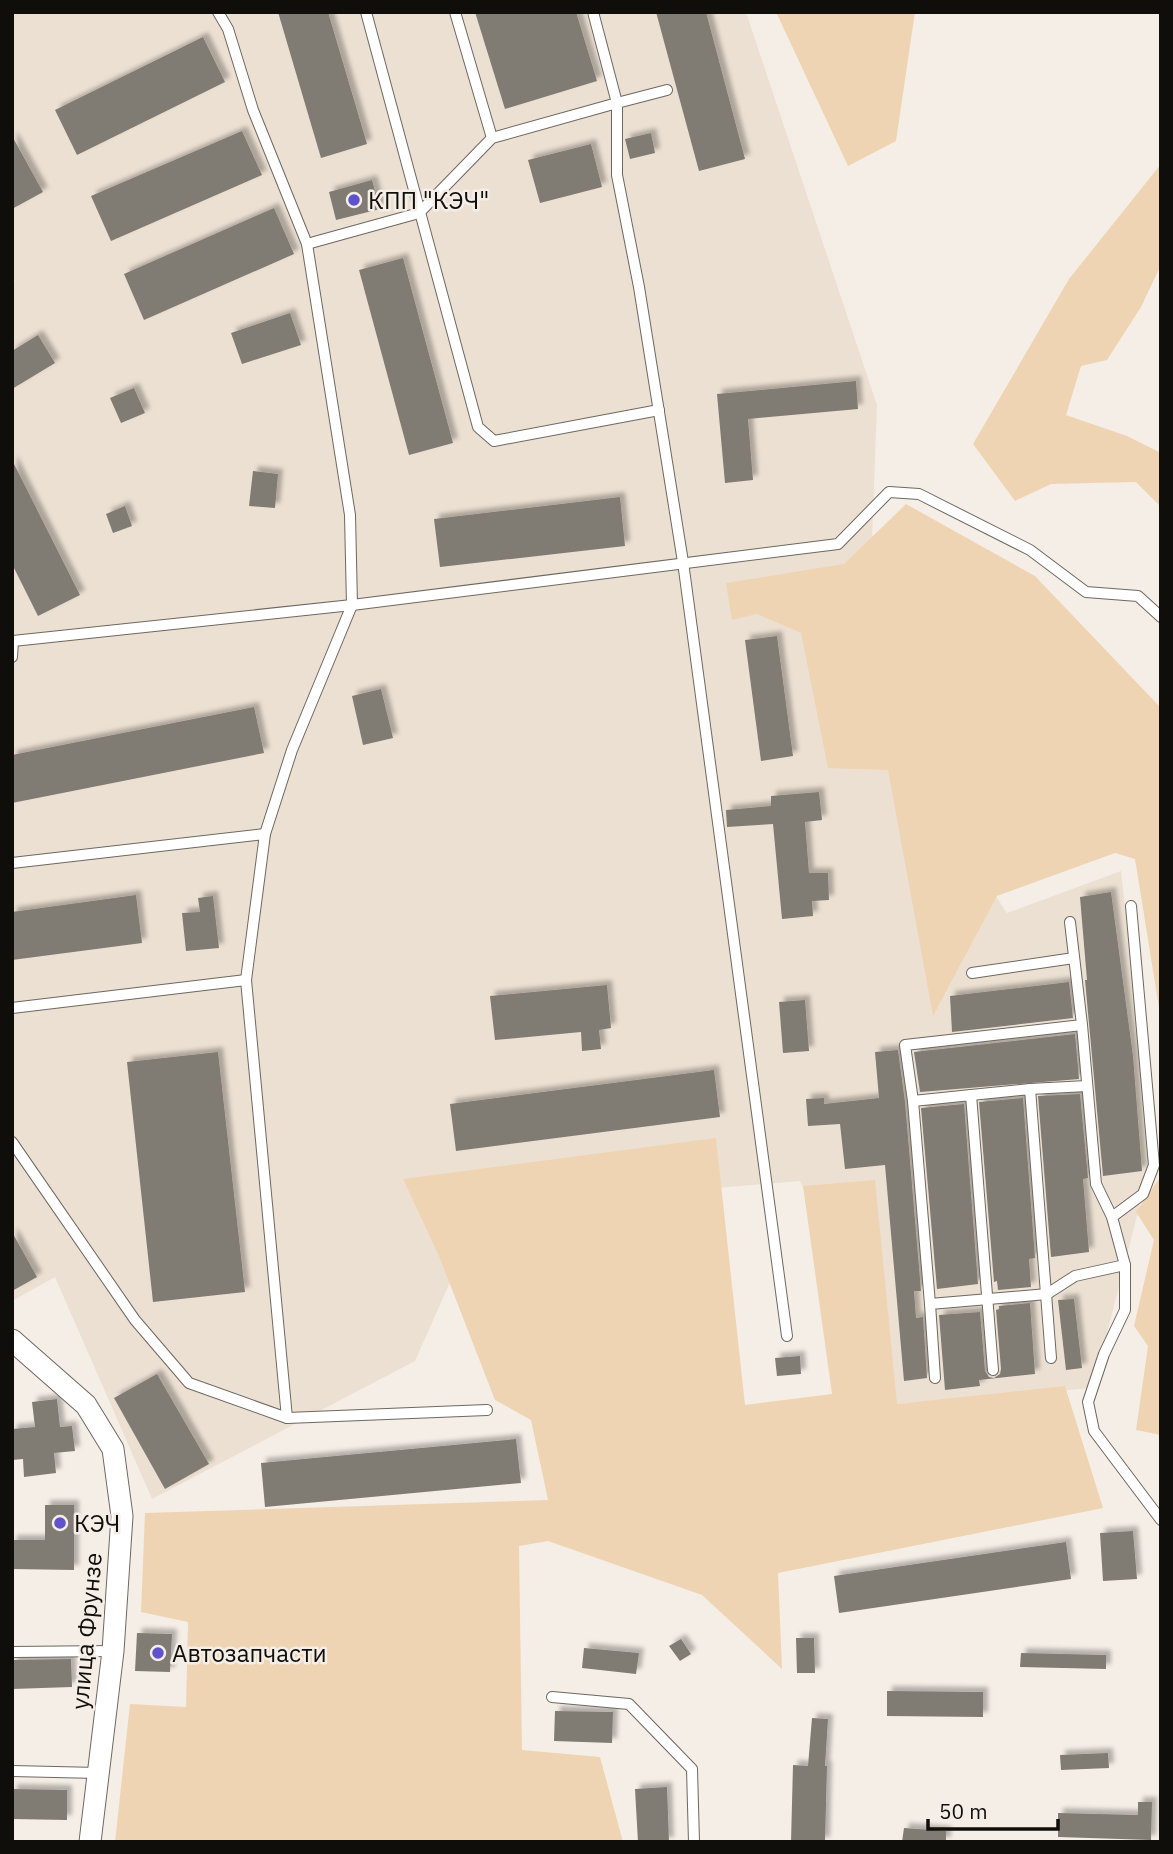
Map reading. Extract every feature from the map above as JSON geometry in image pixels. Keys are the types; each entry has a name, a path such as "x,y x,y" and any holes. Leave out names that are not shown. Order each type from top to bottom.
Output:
{"street":[{"name":"улица Фрунзе","path":"12,1340 86,1405 113,1449 122,1516 113,1650 90,1842"}],"lane":[{"path":"218,12 228,29 253,110 307,244 350,515 352,605 292,750 265,834 246,980 287,1418"},
{"path":"366,12 478,427 494,441 659,410"},
{"path":"455,12 492,138"},
{"path":"593,12 617,103 617,175 639,286 683,562 787,1336"},
{"path":"307,244 419,213 492,138 667,90"},
{"path":"12,657 13,642 352,605 838,544 889,492 919,494 1030,550 1086,592 1138,596 1161,617"},
{"path":"12,863 265,834"},
{"path":"1112,1217 1143,1194 1154,1165 1131,906"},
{"path":"1070,922 1096,1184 1112,1217 1125,1265 1125,1310 1104,1354 1088,1402 1094,1431 1161,1520"},
{"path":"972,974 1074,958"},
{"path":"12,1008 246,980"},
{"path":"935,1378 913,1101 905,1045 1082,1025"},
{"path":"913,1101 1087,1086"},
{"path":"1030,1089 1051,1358"},
{"path":"971,1095 993,1370"},
{"path":"12,1142 135,1320 189,1383 287,1418 487,1410"},
{"path":"930,1304 1047,1294 1075,1276 1125,1265"},
{"path":"12,1652 113,1650"},
{"path":"552,1698 629,1703 692,1769 694,1842"},
{"path":"12,1772 98,1773"}],"shaded area":[{"path":"12,12 746,12 877,405 866,703 1007,913 1121,871 1153,1153 1093,1388 897,1404 800,1181 483,1208 415,1361 152,1499 55,1277 12,1301 12,283 15,281 12,275"},
{"path":"776,12 915,12 896,141 848,166"},
{"path":"1161,164 1161,265 1141,307 1107,360 1081,366 1066,415 1127,436 1161,453 1161,507 1136,482 1051,484 1015,501 973,444 1069,279"},
{"path":"906,504 1035,576 1161,708 1161,1020 1135,859 1115,853 997,896 933,1016 888,770 828,768 801,633 757,614 732,620 726,583 844,564"},
{"path":"716,1138 745,1405 832,1394 803,1186 875,1180 897,1404 1065,1386 1103,1508 778,1573 782,1669 702,1595 548,1541 519,1546 522,1750 600,1757 623,1842 115,1842 130,1704 186,1707 188,1622 141,1612 145,1513 548,1500 531,1420 495,1400 439,1256 403,1179"},
{"path":"1161,1176 1161,1435 1136,1430 1148,1346 1134,1326 1154,1240 1136,1212"}],"building":[{"path":"278,12 328,12 367,144 321,158"},
{"path":"475,12 576,12 597,81 505,109"},
{"path":"656,12 706,12 745,159 699,171"},
{"path":"203,37 225,82 77,155 55,110"},
{"path":"242,131 262,175 111,241 91,196"},
{"path":"651,133 655,153 630,159 625,139"},
{"path":"12,136 43,192 12,209"},
{"path":"591,144 602,187 540,203 528,160"},
{"name":"КПП \"КЭЧ\"","path":"372,180 380,209 336,220 329,192"},
{"path":"274,208 294,254 144,320 124,274"},
{"path":"403,258 453,443 409,455 359,270"},
{"path":"290,313 301,345 242,364 231,333"},
{"path":"38,335 55,363 12,389 12,351"},
{"path":"856,381 858,409 748,419 753,480 725,483 717,394"},
{"path":"134,388 145,413 121,423 110,398"},
{"path":"12,460 80,595 38,616 12,564"},
{"path":"253,471 278,474 275,508 249,506"},
{"path":"620,497 625,546 440,567 434,519"},
{"path":"125,506 132,526 113,533 106,514"},
{"path":"777,636 793,756 761,761 745,640"},
{"path":"381,689 393,738 363,745 352,696"},
{"path":"254,707 264,753 12,803 12,755"},
{"path":"819,792 822,820 805,822 809,873 828,873 829,900 812,901 813,916 782,919 773,824 727,827 726,810 771,806 771,796"},
{"path":"1111,892 1133,1056 1142,1171 1103,1176 1080,897"},
{"path":"136,895 142,943 12,960 12,912"},
{"path":"213,896 219,948 186,951 182,913 200,912 198,898"},
{"path":"1069,982 1073,1018 952,1032 950,996"},
{"path":"607,985 611,1028 599,1030 601,1049 582,1051 581,1032 495,1040 490,996"},
{"path":"805,1000 809,1051 783,1053 779,1002"},
{"path":"1075,1034 1079,1079 920,1092 914,1052"},
{"path":"898,1050 921,1291 914,1291 916,1318 923,1317 927,1378 904,1381 885,1165 845,1169 840,1124 808,1126 806,1099 824,1098 824,1104 879,1098 875,1052"},
{"path":"218,1052 245,1292 153,1302 127,1062"},
{"path":"714,1070 720,1117 456,1151 450,1104"},
{"path":"1080,1094 1088,1178 1083,1179 1089,1252 1051,1257 1038,1096"},
{"path":"1023,1098 1035,1258 1029,1259 1031,1287 998,1290 997,1281 994,1282 979,1102"},
{"path":"964,1104 978,1284 937,1289 921,1108"},
{"path":"12,1232 37,1277 12,1291"},
{"path":"1074,1299 1082,1368 1066,1370 1058,1300"},
{"path":"1030,1303 1035,1374 979,1380 980,1386 945,1390 939,1315 980,1312 985,1371 989,1377 994,1378 1000,1374 1001,1369 996,1310 999,1306"},
{"path":"800,1356 801,1374 777,1376 775,1358"},
{"path":"157,1374 209,1464 165,1489 114,1398"},
{"path":"57,1399 60,1427 72,1426 75,1451 54,1453 56,1473 24,1477 23,1459 12,1460 12,1429 35,1427 32,1402"},
{"path":"516,1439 521,1483 265,1507 261,1463"},
{"name":"КЭЧ","path":"45,1505 74,1505 74,1570 12,1569 12,1540 45,1540"},
{"path":"1133,1531 1137,1579 1103,1581 1100,1533"},
{"path":"1066,1542 1071,1579 839,1613 834,1576"},
{"path":"137,1633 172,1634 170,1672 135,1671"},
{"path":"796,1638 814,1638 815,1673 797,1673"},
{"path":"681,1639 691,1654 680,1661 669,1646"},
{"path":"584,1648 639,1653 636,1674 582,1668"},
{"path":"1021,1653 1106,1655 1106,1669 1020,1667"},
{"path":"71,1659 72,1687 12,1689 12,1660"},
{"path":"887,1691 983,1692 983,1717 887,1716"},
{"path":"555,1711 613,1712 612,1743 554,1741"},
{"path":"812,1718 828,1719 825,1842 791,1842 793,1765 808,1766"},
{"path":"1108,1753 1109,1768 1061,1770 1060,1755"},
{"path":"667,1787 669,1842 638,1842 635,1789"},
{"path":"12,1789 67,1790 67,1820 12,1819"},
{"path":"1138,1802 1152,1802 1151,1840 1058,1837 1058,1813 1138,1815"},
{"path":"904,1828 946,1831 946,1842 902,1842"}],"place":[{"name":"КПП \"КЭЧ\"","path":"354,200"},
{"name":"КЭЧ","path":"60,1523"},
{"name":"Автозапчасти","path":"158,1653"}]}
